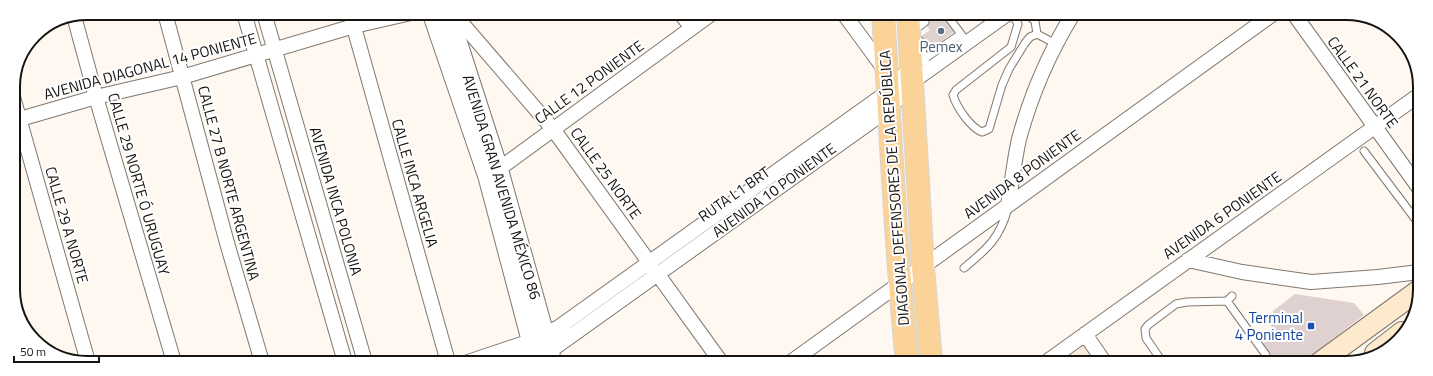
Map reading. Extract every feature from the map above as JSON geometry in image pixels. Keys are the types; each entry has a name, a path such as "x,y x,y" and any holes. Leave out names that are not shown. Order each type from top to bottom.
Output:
{"main road":[{"name":"DIAGONAL DEFENSORES DE LA REPÚBLICA","path":"885,20 904,80 930,356"},
{"name":"DIAGONAL DEFENSORES DE LA REPÚBLICA","path":"906,356 899,285 904,80 912,23"},
{"path":"1328,356 1413,294"}],"street":[{"name":"CALLE 27 B NORTE ARGENTINA","path":"167,20 260,356"},
{"path":"246,20 343,356"},
{"name":"AVENIDA INCA POLONIA","path":"266,20 363,356"},
{"name":"AVENIDA DIAGONAL 14 PONIENTE","path":"20,119 96,97 182,77 275,49 352,20"},
{"name":"CALLE INCA ARGELIA","path":"352,20 446,356"},
{"name":"AVENIDA GRAN AVENIDA MÉXICO 86","path":"434,20 496,173"},
{"name":"AVENIDA GRAN AVENIDA MÉXICO 86","path":"450,20 496,173 539,347"},
{"name":"CALLE 25 NORTE","path":"459,20 554,130 716,356"},
{"path":"686,20 692,28"},
{"name":"CALLE 12 PONIENTE","path":"496,173 703,20"},
{"path":"849,20 904,80"},
{"name":"AVENIDA 10 PONIENTE","path":"516,356 539,347 653,268 904,80 964,38 1001,20"},
{"path":"1008,206 1019,141 1030,101 1056,44 1070,20"},
{"name":"AVENIDA 8 PONIENTE","path":"799,356 1265,20"},
{"name":"CALLE 21 NORTE","path":"1298,20 1413,181"},
{"name":"CALLE 29 NORTE Ó URUGUAY","path":"75,21 96,97 172,356"},
{"name":"AVENIDA 6 PONIENTE","path":"1058,356 1085,334 1413,99"},
{"name":"CALLE 29 A NORTE","path":"20,130 86,356"},
{"path":"1188,260 1242,272 1311,282 1413,273"},
{"path":"1085,334 1100,356"},
{"path":"496,356 539,347"}],"lane":[{"path":"554,130 711,20"},
{"path":"950,20 964,38"},
{"path":"1015,20 1018,24 1011,47 956,90 953,95 955,101 975,129 982,132 989,129 1002,85 1009,69 1030,37 1037,34"},
{"path":"1034,20 1037,34"},
{"path":"1037,34 1056,44"},
{"path":"1364,151 1413,217"},
{"path":"964,268 994,241 1004,220 1008,206"},
{"path":"1158,356 1146,338 1145,329 1148,325 1176,304 1230,298 1266,356"},
{"path":"520,356 539,347"},
{"path":"527,356 539,347"}],"shaded area":[{"path":"1086,343 1096,356 1069,356"}],"building":[{"name":"Pemex","path":"923,20 946,20 954,32 929,50 920,37 930,30"},
{"name":"Terminal 4 Poniente","path":"1295,294 1354,303 1364,315 1311,356 1272,356 1263,344 1270,337 1273,311"}],"place":[{"name":"Pemex","path":"941,31"},
{"name":"Terminal 4 Poniente","path":"1311,326"}]}
